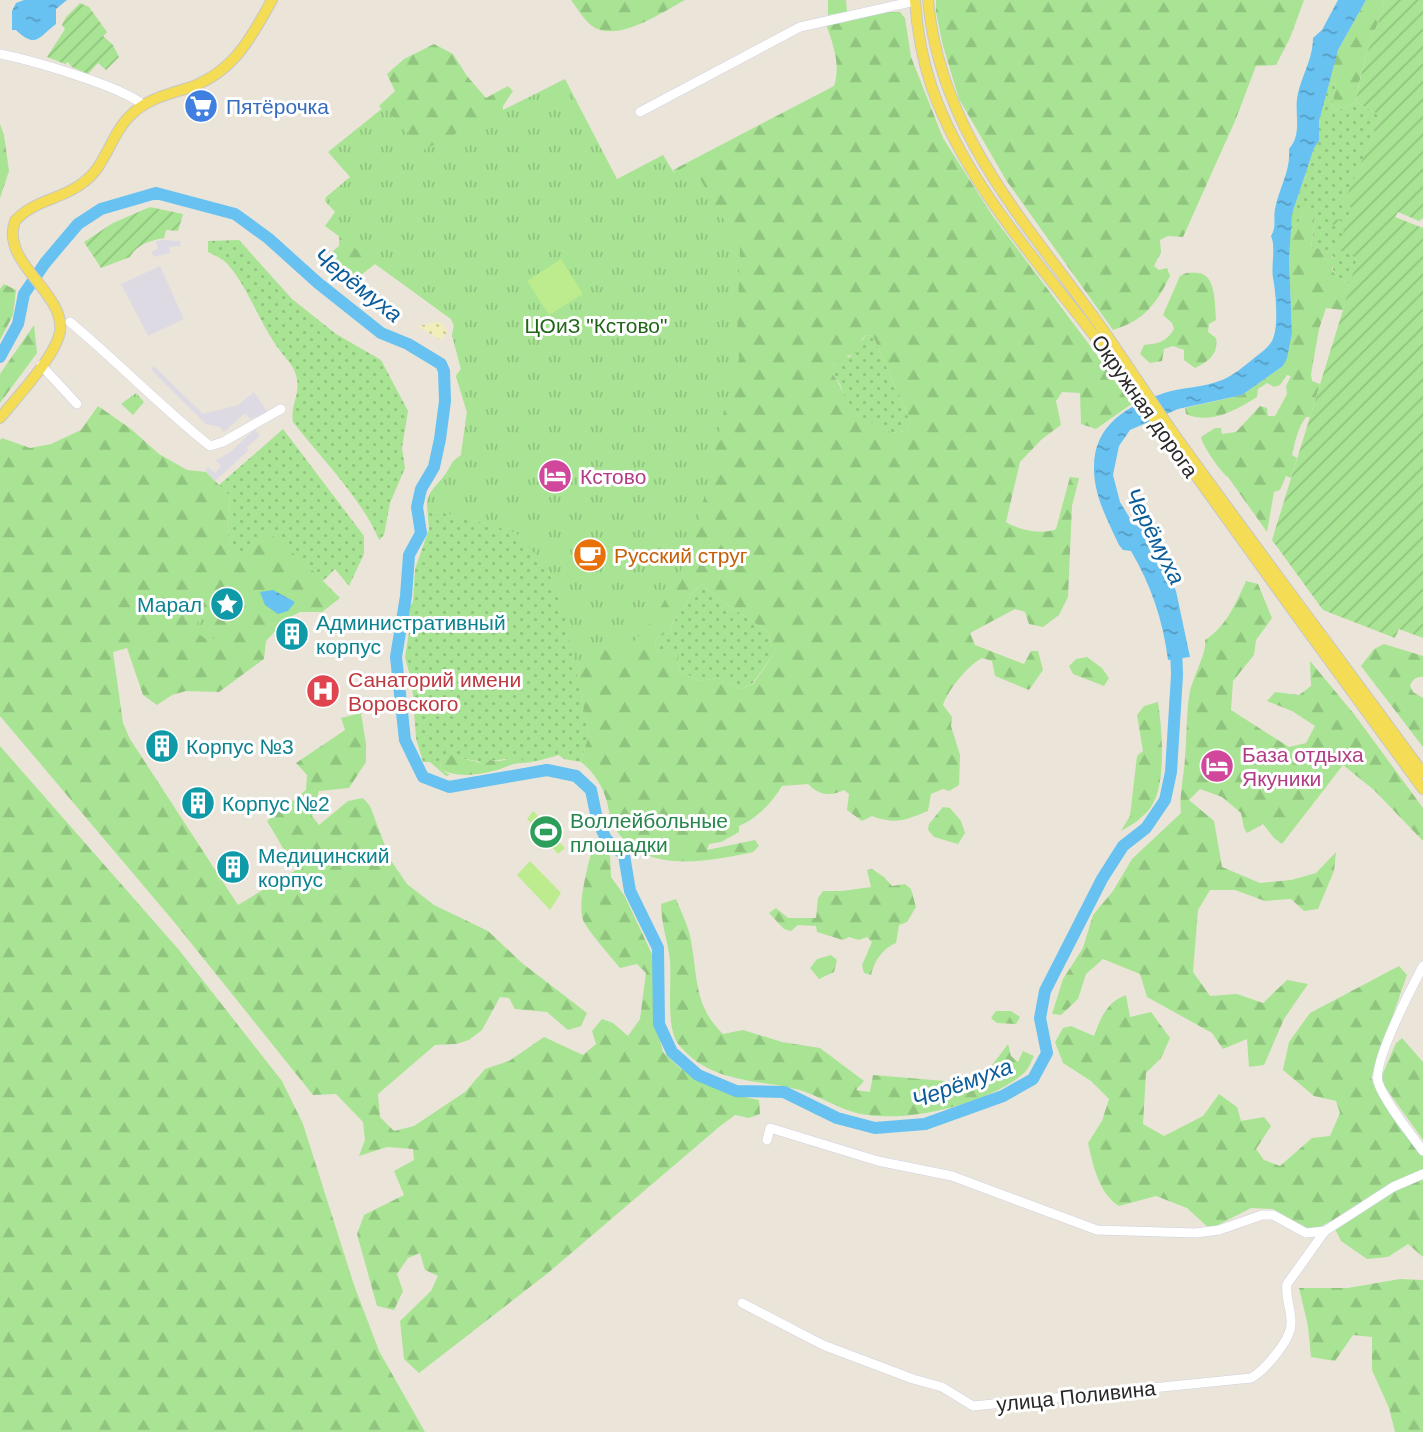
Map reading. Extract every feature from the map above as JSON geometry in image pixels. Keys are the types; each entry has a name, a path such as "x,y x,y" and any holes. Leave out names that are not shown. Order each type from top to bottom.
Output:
{"main road":[{"path":"0,418 54,347 59,334 58,317 51,304 17,266 10,254 8,240 14,222 37,205 76,188 90,178 123,123 143,105 196,85 223,69 244,48 272,0"},
{"name":"Окружная дорога","path":"915,0 921,51 951,135 1009,224 1128,374"},
{"name":"Окружная дорога","path":"928,0 933,42 944,82 963,128 986,167 1176,443 1423,789"},
{"name":"Окружная дорога","path":"1176,443 1423,773"}],"street":[{"path":"640,112 807,24 915,0"},
{"path":"0,54 50,67 130,95 143,105"},
{"path":"70,322 210,446 223,442 281,408"},
{"path":"41,365 77,404"},
{"path":"1423,966 1399,1010 1377,1074 1382,1091 1423,1151"},
{"path":"766,1140 770,1128 878,1161 952,1176 1097,1230 1196,1233 1219,1230 1249,1217 1273,1215 1306,1233 1325,1231 1393,1187 1423,1174"},
{"name":"улица Поливина","path":"742,1303 823,1345 942,1387 973,1406 1251,1378 1260,1373 1288,1338 1291,1325 1286,1284 1325,1231"}],"shaded area":[{"path":"156,241 181,241 180,246 169,247 170,253 153,257 152,251 158,249"},
{"path":"160,266 184,319 148,336 121,284"},
{"path":"154,366 203,414 238,405 254,392 267,412 250,419 245,413 224,432 220,427 206,424 151,370"},
{"path":"255,429 260,436 247,447 248,451 215,481 205,470 208,467 215,473 221,466 216,460 229,453"}],"green space":[{"path":"571,0 685,0 626,29 602,31 583,17"},
{"path":"828,0 846,0 847,12 828,15"},
{"path":"936,0 1304,0 1290,38 1276,65 1256,66 1235,121 1183,237 1168,236 1160,240 1161,252 1154,266 1159,270 1167,268 1170,276 1160,295 1141,316 1113,330 1006,180 959,99 943,46"},
{"path":"1366,0 1384,0 1384,8 1367,54 1356,102 1336,111 1332,108 1336,84 1328,83 1338,50"},
{"path":"1384,0 1423,0 1423,218 1419,221 1398,212 1395,217 1423,228 1423,638 1399,629 1395,638 1323,610 1272,540 1357,258 1337,249 1344,231 1332,224 1335,218 1345,223 1352,208 1344,202 1381,116 1356,102 1363,66 1384,8"},
{"path":"80,3 89,7 107,32 103,36 113,45 119,57 106,70 98,63 88,74 72,67 68,62 65,64 47,57 65,29 62,25 66,17"},
{"path":"887,12 900,12 905,18 911,57 943,138 992,215 1133,403 1096,429 1081,424 1080,393 1062,392 1056,401 1061,425 1042,439 1020,462 1006,522 1024,529 1045,532 1056,529 1070,477 1079,478 1072,506 1068,597 1059,615 1043,627 1029,624 1025,612 1015,609 970,633 975,645 1024,664 1031,651 1038,651 1043,670 1029,690 995,676 992,661 982,658 954,685 943,705 952,717 951,726 960,755 959,785 949,791 943,789 931,794 928,811 894,821 872,816 862,821 847,810 849,794 844,790 829,794 816,791 808,784 782,786 764,809 739,826 739,832 721,842 709,844 707,850 755,840 759,846 753,852 695,861 657,858 639,851 624,840 612,823 600,785 581,762 589,734 562,603 549,573 523,539 514,532 453,514 434,512 427,506 431,491 444,477 453,461 461,456 467,412 456,376 461,369 452,335 454,326 451,319 375,264 356,279 334,265 332,252 339,246 340,202 399,144 705,233 673,170 834,86 836,62 826,24","holes":["866,335 873,336 911,423 905,431 893,433 886,430 878,419 873,423 864,420 852,409 832,373 832,365 863,350 862,339","702,584 726,604 767,631 775,652 753,684 741,689 717,678 700,681 680,671 677,662 679,655 658,651 655,646 657,637 670,633 674,620 694,590"]},
{"path":"434,44 453,54 486,98 508,86 513,91 503,106 503,121 439,172 379,106 395,91 387,74 404,59"},
{"name":"ЦОиЗ \"Кстово\"","path":"565,79 617,179 663,155 674,173 691,163 740,248 737,337 739,359 726,402 692,550 656,616 629,647 590,652 589,660 575,662 559,592 542,562 523,539 514,532 453,514 434,512 427,506 431,491 461,455 467,412 456,376 461,369 452,335 454,325 451,319 325,226 335,212 325,201 326,197 350,177 328,152 384,107 423,150"},
{"path":"1328,83 1336,84 1332,108 1336,111 1356,102 1381,116 1345,201 1353,207 1344,231 1357,257 1351,285 1335,274 1332,267 1333,256 1311,248 1315,215 1303,210 1298,224 1290,230 1292,214 1314,148 1319,141 1319,121"},
{"path":"0,124 9,171 0,198"},
{"path":"150,207 183,214 178,231 166,230 164,238 144,244 130,257 101,268 84,242 113,223"},
{"path":"1309,208 1315,215 1311,247 1330,251 1333,271 1351,285 1343,310 1326,308 1319,329 1311,374 1312,381 1320,384 1310,417 1306,417 1297,435 1292,455 1297,458 1291,478 1286,476 1280,490 1274,492 1267,532 1221,471 1201,437 1215,428 1221,428 1222,434 1236,432 1260,406 1267,408 1268,416 1275,416 1287,394 1286,386 1291,376 1287,375 1280,385 1274,387 1267,383 1258,389 1257,397 1241,407 1214,417 1195,417 1186,414 1185,408 1242,395 1283,366 1292,333 1290,230 1298,224 1303,210"},
{"path":"239,240 292,299 336,334 381,360 408,411 402,448 405,468 390,503 384,535 379,540 352,494 293,422 298,385 293,368 267,331 244,287 230,267 208,252 208,241"},
{"path":"561,259 583,294 549,315 527,281"},
{"path":"1186,273 1202,274 1211,283 1216,320 1209,324 1208,332 1216,338 1216,349 1208,360 1195,368 1184,360 1184,350 1173,346 1164,349 1162,361 1150,363 1140,354 1144,345 1162,341 1174,329 1172,323 1163,315 1180,276"},
{"path":"4,284 16,290 13,315 0,340 0,289"},
{"path":"34,325 37,353 0,403 0,374"},
{"path":"866,335 873,336 911,423 905,431 893,433 862,420 847,404 840,384 832,373 832,365 842,357 850,357"},
{"path":"136,393 144,402 133,415 121,404"},
{"path":"98,406 131,429 159,454 187,470 206,472 230,496 228,535 239,562 267,531 340,598 322,612 300,612 288,618 266,641 264,659 219,692 186,691 172,695 157,705 143,695 127,648 113,652 123,723 130,739 238,905 296,870 267,821 306,790 307,775 296,763 345,730 341,718 361,713 366,762 349,788 319,791 312,816 319,825 348,801 363,798 370,806 390,859 407,884 434,905 488,931 522,963 587,1013 581,1026 568,1030 547,1012 515,1009 509,998 500,997 482,1030 469,1040 435,1045 378,1094 380,1117 394,1131 414,1126 465,1092 485,1069 509,1061 544,1037 583,1055 596,1044 592,1031 602,1019 613,1023 628,1036 640,1019 646,973 637,964 620,968 583,920 581,904 584,883 593,845 599,841 610,856 611,877 624,895 652,954 655,969 655,1020 663,1052 680,1068 716,1087 759,1100 760,1114 749,1118 735,1115 719,1127 548,1273 419,1373 404,1359 400,1321 431,1291 438,1276 425,1270 420,1253 408,1258 397,1274 403,1291 394,1310 377,1306 357,1234 364,1215 404,1195 394,1171 414,1160 413,1149 387,1147 359,1156 365,1140 363,1122 336,1094 313,1095 175,923 0,716 0,440 2,438 30,448 51,444 81,430"},
{"path":"283,429 364,536 364,554 349,586 335,569 323,581 268,532 239,563 228,535 230,496 219,485"},
{"path":"427,506 434,512 453,514 514,532 542,562 559,592 589,734 581,762 564,759 559,755 526,763 514,758 490,760 484,765 477,761 447,756 440,761 441,769 450,775 446,776 430,762 423,762 416,738 412,684 405,657 409,632 407,612 413,601 415,569 429,529"},
{"path":"1246,581 1258,584 1272,618 1256,640 1254,655 1233,681 1231,710 1289,747 1306,743 1315,726 1292,711 1267,701 1275,692 1299,695 1311,686 1310,661 1354,714 1423,808 1423,841 1374,790 1343,765 1282,844 1263,824 1247,833 1241,813 1222,797 1200,789 1189,800 1214,821 1222,867 1260,883 1291,880 1316,873 1336,852 1334,871 1318,909 1304,911 1291,899 1265,901 1235,890 1210,890 1198,910 1193,972 1210,996 1237,994 1263,1003 1287,980 1308,984 1284,1019 1264,1065 1249,1067 1247,1039 1223,1049 1212,1033 1147,997 1140,974 1103,959 1086,974 1078,999 1061,1015 1052,1014 1063,979 1083,948 1093,915 1113,891 1132,859 1181,813 1190,690 1204,653 1205,640 1225,621"},
{"path":"702,584 726,604 767,631 775,652 752,684 741,689 717,678 700,681 680,671 677,662 658,651 655,646 657,637 670,633 674,621 691,594"},
{"path":"201,616 217,628 212,643 194,631"},
{"path":"1384,644 1423,656 1423,677 1415,679 1410,686 1413,692 1423,698 1423,747 1361,666 1374,649"},
{"path":"1087,657 1102,668 1109,678 1104,686 1073,674 1069,666 1076,659"},
{"path":"1158,702 1162,756 1156,797 1144,815 1121,831 1130,816 1137,756 1143,751 1137,715 1144,706"},
{"path":"0,746 179,950 282,1081 303,1124 354,1285 379,1351 425,1432 0,1432"},
{"path":"454,755 484,765 490,760 500,761 520,756 522,763 493,771 460,775 441,769 440,761"},
{"path":"943,807 950,808 961,821 965,833 958,844 934,837 928,830 929,824"},
{"name":"Воллейбольные площадки","path":"533,811 565,848 558,854 527,819"},
{"path":"530,861 561,893 550,910 517,875"},
{"path":"872,869 892,886 905,884 911,889 916,907 907,922 899,925 896,943 880,956 871,975 864,973 862,965 872,942 867,937 859,940 849,937 843,940 817,932 816,926 798,925 791,931 784,929 769,913 776,908 788,918 816,918 818,898 823,891 871,887 867,870"},
{"path":"676,899 690,936 702,1002 723,1034 743,1030 782,1042 820,1048 864,1081 856,1090 870,1092 873,1075 945,1081 954,1091 967,1080 987,1072 1008,1044 1011,1056 1018,1062 1023,1051 1034,1056 1023,1074 987,1095 940,1110 891,1116 850,1111 799,1090 730,1077 703,1066 679,1045 672,1028 670,961 661,904"},
{"path":"831,955 837,960 834,972 819,979 810,968 817,959"},
{"path":"1399,966 1407,975 1371,1078 1423,1150 1423,1257 1408,1244 1388,1257 1367,1259 1341,1241 1331,1221 1312,1231 1273,1209 1251,1208 1210,1229 1187,1208 1156,1196 1119,1206 1106,1194 1098,1178 1088,1143 1102,1121 1109,1099 1091,1081 1063,1063 1055,1042 1063,1028 1071,1026 1094,1036 1109,1006 1126,995 1130,1017 1151,1012 1170,1038 1161,1058 1146,1073 1143,1124 1164,1136 1203,1116 1219,1094 1237,1107 1241,1121 1264,1117 1271,1126 1256,1149 1264,1160 1280,1166 1312,1138 1330,1136 1340,1113 1336,1101 1314,1096 1283,1070 1289,1042 1310,1013"},
{"path":"996,1011 1011,1011 1020,1017 1016,1024 997,1023 991,1018"},
{"path":"1402,1038 1423,1062 1423,1140 1380,1080 1396,1043"},
{"path":"1400,1279 1423,1280 1423,1432 1395,1432 1389,1408 1372,1370 1372,1337 1353,1335 1335,1361 1311,1357 1308,1326 1299,1288 1348,1288"}],"sand":[{"path":"442,323 448,332 440,340 418,326"}],"water":[{"path":"24,0 67,0 56,9 56,24 33,40 12,30 12,11 16,3"},
{"name":"Черёмуха","path":"1338,0 1366,0 1338,50 1319,121 1319,141 1314,148 1292,214 1289,260 1292,333 1287,358 1283,366 1242,395 1178,409 1130,430 1119,446 1113,475 1120,502 1134,525 1155,536 1156,547 1176,591 1190,657 1168,660 1163,631 1145,577 1131,551 1123,550 1119,545 1102,508 1096,489 1095,454 1106,429 1125,411 1164,393 1208,385 1226,378 1261,353 1272,341 1276,319 1271,236 1275,209 1288,165 1289,149 1295,137 1297,99 1311,54 1313,38 1322,30"},
{"path":"273,590 295,602 288,611 278,614 265,605 260,592"}],"waterway":[{"name":"Черёмуха","path":"0,357 18,324 24,294 45,263 78,224 101,209 156,193 235,214 268,238 318,283 381,333 408,344 441,364 444,371 445,401 440,439 434,467 421,489 417,507 421,533 409,555 406,596 396,657 405,740 423,777 449,787 547,770 576,776 591,790 597,819 606,839 624,855 630,891 658,948 659,1024 672,1052 698,1075 736,1091 784,1092 837,1118 875,1128 925,1124 1003,1096 1033,1079 1047,1053 1040,1018 1045,991 1102,879 1123,846 1146,828 1165,800 1171,772 1177,675 1176,645"}],"place":[{"name":"Пятёрочка","path":"201,106"},
{"name":"Кстово","path":"555,476"},
{"name":"Русский струг","path":"590,555"},
{"name":"Марал","path":"227,604"},
{"name":"Административный корпус","path":"292,634"},
{"name":"Санаторий имени Воровского","path":"323,691"},
{"name":"Корпус №3","path":"162,746"},
{"name":"База отдыха Якуники","path":"1217,766"},
{"name":"Корпус №2","path":"198,803"},
{"name":"Воллейбольные площадки","path":"546,832"},
{"name":"Медицинский корпус","path":"233,867"}]}
